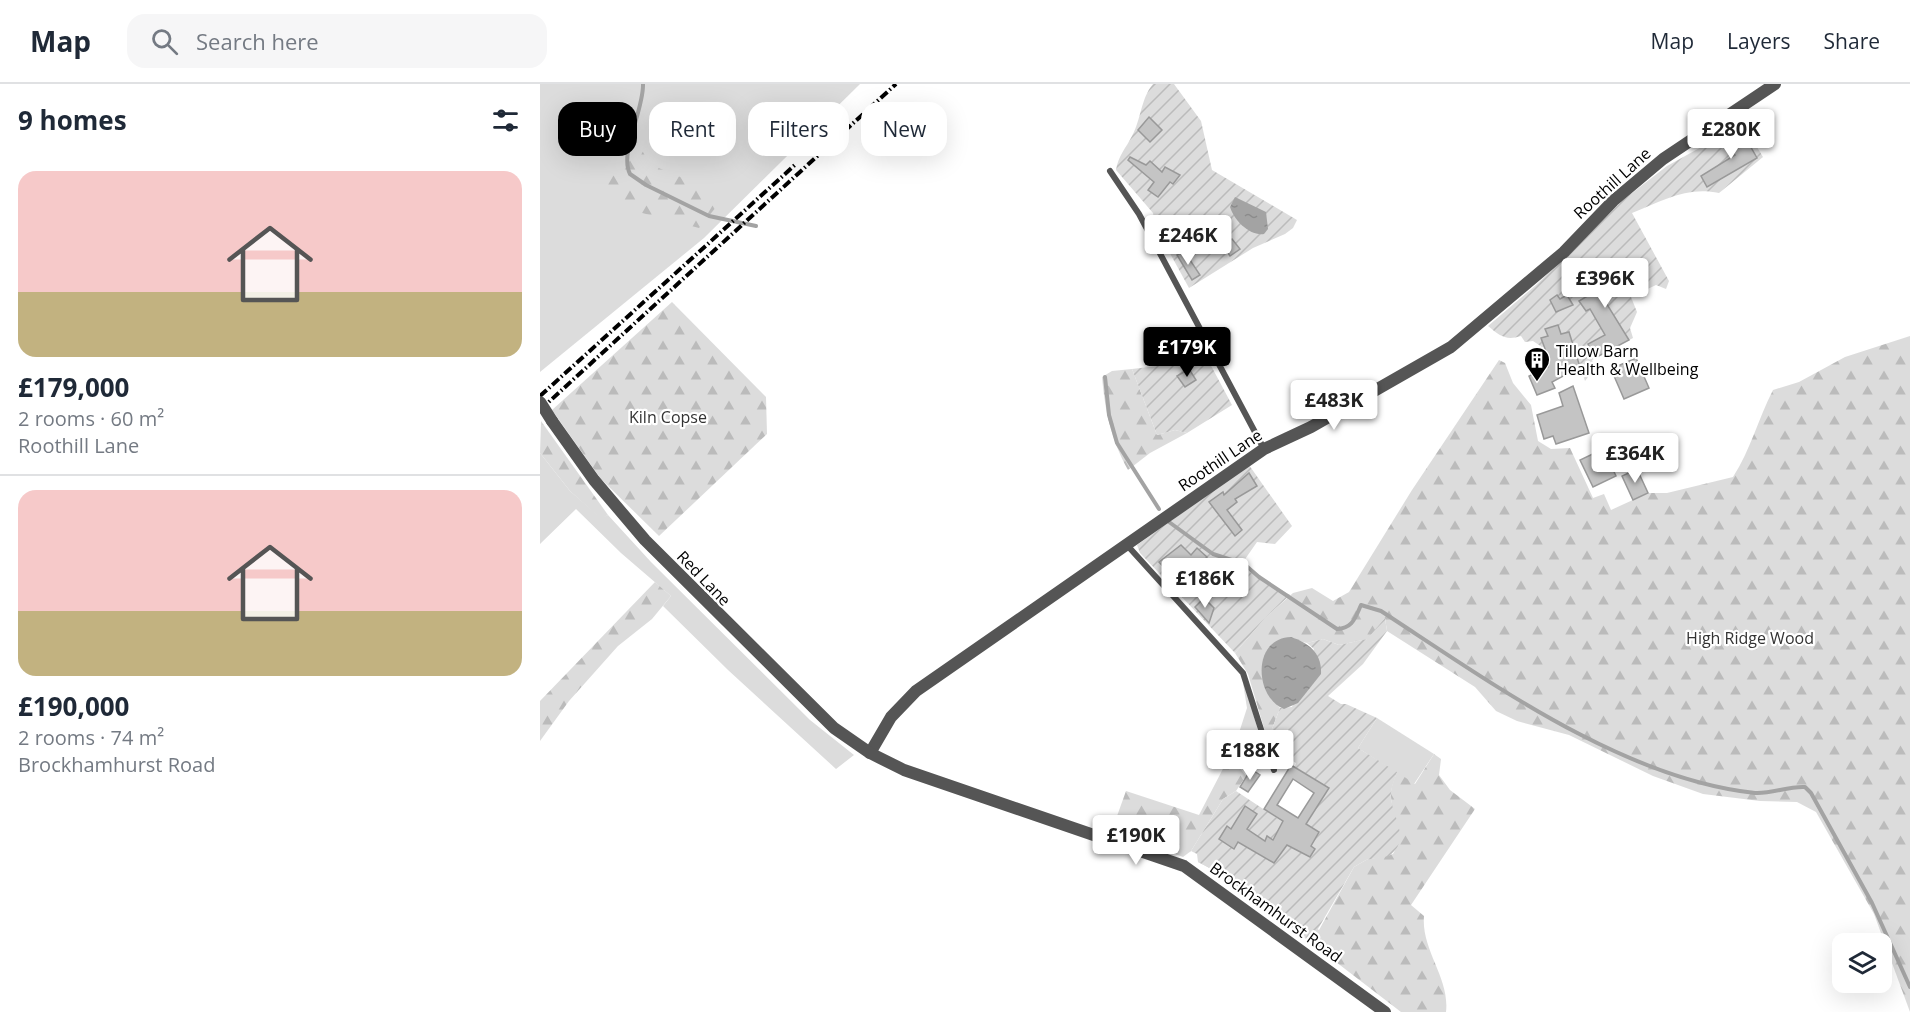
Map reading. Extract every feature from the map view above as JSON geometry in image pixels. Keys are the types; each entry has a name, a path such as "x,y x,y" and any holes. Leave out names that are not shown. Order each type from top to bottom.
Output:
{"street":[{"name":"Roothill Lane","path":"870,753 891,717 916,691 1264,448 1311,427 1451,347 1564,252 1613,201 1663,159 1775,84"},
{"name":"Red Lane","path":"540,402 594,480 645,540 834,728 870,753"},
{"name":"Brockhamhurst Road","path":"870,753 904,770 1184,866 1385,1012"}],"lane":[{"path":"1110,171 1139,214 1264,448"},
{"path":"1126,543 1243,673 1274,770"}],"green space":[{"path":"540,84 860,84 842,102 748,102 748,156 787,156 704,238 540,372"},
{"path":"1153,84 1174,84 1201,121 1212,170 1297,220 1293,228 1285,234 1253,248 1189,288 1155,226 1153,213 1116,170 1120,156 1135,130 1146,96"},
{"path":"1743,124 1763,157 1719,193 1696,191 1685,193 1632,213 1669,281 1666,289 1656,285 1631,297 1637,312 1630,328 1633,338 1592,360 1595,368 1585,381 1569,332 1563,334 1565,340 1542,347 1533,341 1525,342 1521,336 1503,337 1488,326 1536,285 1623,200 1667,166"},
{"path":"637,140 649,164 690,181 721,201 699,228 631,210 606,184 615,156 637,156"},
{"name":"Kiln Copse","path":"672,302 766,397 767,434 659,536 601,479 552,410"},
{"name":"High Ridge Wood","path":"1910,336 1910,1012 1892,963 1892,933 1881,933 1874,914 1816,812 1797,802 1760,801 1703,794 1653,776 1569,735 1517,721 1496,711 1475,687 1387,631 1385,618 1368,639 1339,645 1323,639 1307,643 1286,638 1275,702 1280,708 1272,729 1270,748 1248,674 1235,653 1265,618 1293,593 1312,588 1333,601 1349,592 1412,490 1499,360 1505,363 1513,383 1531,405 1538,441 1551,449 1570,448 1593,498 1604,494 1611,510 1648,493 1667,493 1733,477 1745,456 1773,390 1799,382 1845,357"},
{"path":"1208,360 1232,405 1187,433 1175,430 1157,435 1132,369"},
{"path":"1132,369 1157,435 1175,430 1187,433 1150,453 1128,470 1110,425 1102,377 1112,371"},
{"path":"541,421 608,515 601,519 570,491 540,453"},
{"path":"540,453 570,491 601,518 608,515 651,562 810,720 854,755 836,769 728,670 663,606 671,596 621,553 576,509 540,544"},
{"path":"1249,465 1292,526 1275,544 1257,542 1241,565 1290,595 1265,618 1235,653 1140,553 1137,545"},
{"path":"655,582 671,596 652,619 618,646 569,701 540,741 540,701"},
{"path":"1385,618 1387,631 1363,664 1328,696 1341,704 1346,704 1377,718 1358,748 1397,772 1391,794 1399,828 1399,842 1389,856 1366,860 1354,867 1311,941 1223,875 1198,862 1197,854 1191,851 1223,799 1236,791 1313,842 1319,832 1306,824 1329,788 1295,767 1296,763 1270,748 1272,729 1280,708 1292,707 1314,649 1307,643 1323,639 1339,645 1367,639"},
{"path":"1243,683 1263,748 1256,749 1237,739 1247,708"},
{"path":"1377,718 1434,754 1414,784 1358,748"},
{"path":"1434,754 1441,759 1439,775 1450,790 1475,809 1411,905 1424,916 1427,941 1444,987 1446,1012 1401,1012 1223,875 1198,862 1208,853 1319,930 1354,867 1366,860 1393,854 1399,838 1391,794 1397,772 1415,784"},
{"path":"1227,761 1239,767 1246,776 1236,791 1223,799 1191,851 1183,857 1112,830 1126,791 1199,815"}],"water":[{"path":"1235,197 1266,212 1268,229 1264,234 1248,230 1235,217 1230,207"},
{"path":"1291,637 1303,642 1313,650 1319,660 1321,674 1298,703 1284,709 1274,703 1267,693 1262,669 1269,647 1278,640"}],"building":[{"path":"1149,117 1162,130 1150,142 1138,130"},
{"path":"1737,133 1740,139 1745,137 1757,158 1707,187 1701,176 1735,155 1725,139"},
{"path":"1130,157 1146,165 1150,161 1162,172 1165,167 1180,175 1173,184 1170,182 1158,197 1148,190 1154,182 1128,160"},
{"path":"1185,230 1191,243 1179,249 1173,236"},
{"path":"1232,239 1240,249 1230,256 1223,245"},
{"path":"1184,251 1200,275 1192,280 1177,255"},
{"path":"1631,262 1634,273 1595,285 1629,340 1595,358 1588,344 1605,335 1590,309 1586,311 1579,301 1591,294 1586,274 1591,273 1590,271"},
{"path":"1557,295 1560,299 1567,295 1573,305 1556,312 1550,300"},
{"path":"1558,325 1561,334 1569,332 1580,367 1552,382 1555,388 1537,395 1529,376 1548,367 1544,358 1548,357 1541,338 1548,336 1545,329"},
{"path":"1636,358 1649,388 1624,399 1611,369"},
{"path":"1189,369 1196,380 1185,387 1177,376"},
{"path":"1573,386 1589,433 1556,444 1553,436 1544,439 1537,415 1563,406 1559,393"},
{"path":"1603,449 1616,476 1593,487 1580,460"},
{"path":"1637,469 1648,493 1633,500 1622,476"},
{"path":"1249,473 1257,486 1235,499 1237,502 1227,510 1242,530 1235,536 1209,502 1223,492 1224,495"},
{"path":"1181,545 1191,555 1197,548 1207,557 1180,584 1159,562"},
{"path":"1204,598 1214,608 1209,623 1195,607"},
{"path":"1291,765 1329,788 1306,824 1319,832 1311,846 1315,849 1310,857 1287,845 1274,863 1238,842 1234,849 1219,839 1227,826 1231,829 1245,806 1257,814 1247,829 1265,841 1267,836 1273,840 1283,821 1264,809","holes":["1293,779 1314,793 1298,818 1277,805"]},
{"path":"1251,769 1260,775 1248,792 1240,787"}],"waterway":[{"path":"643,84 628,155 627,165 630,174 646,185 709,216 756,226"},
{"path":"1105,377 1109,415 1117,443 1159,509"},
{"path":"1169,522 1213,554 1244,564 1259,577 1337,629 1347,627 1355,618 1361,605 1381,611 1512,696 1607,748 1656,769 1706,784 1755,793 1805,787 1811,793 1872,903 1910,987"}],"railway":[{"path":"540,410 896,84"},
{"path":"540,396 796,164"}],"place":[{"name":"Tillow Barn Health & Wellbeing","path":"1537,383"}]}
